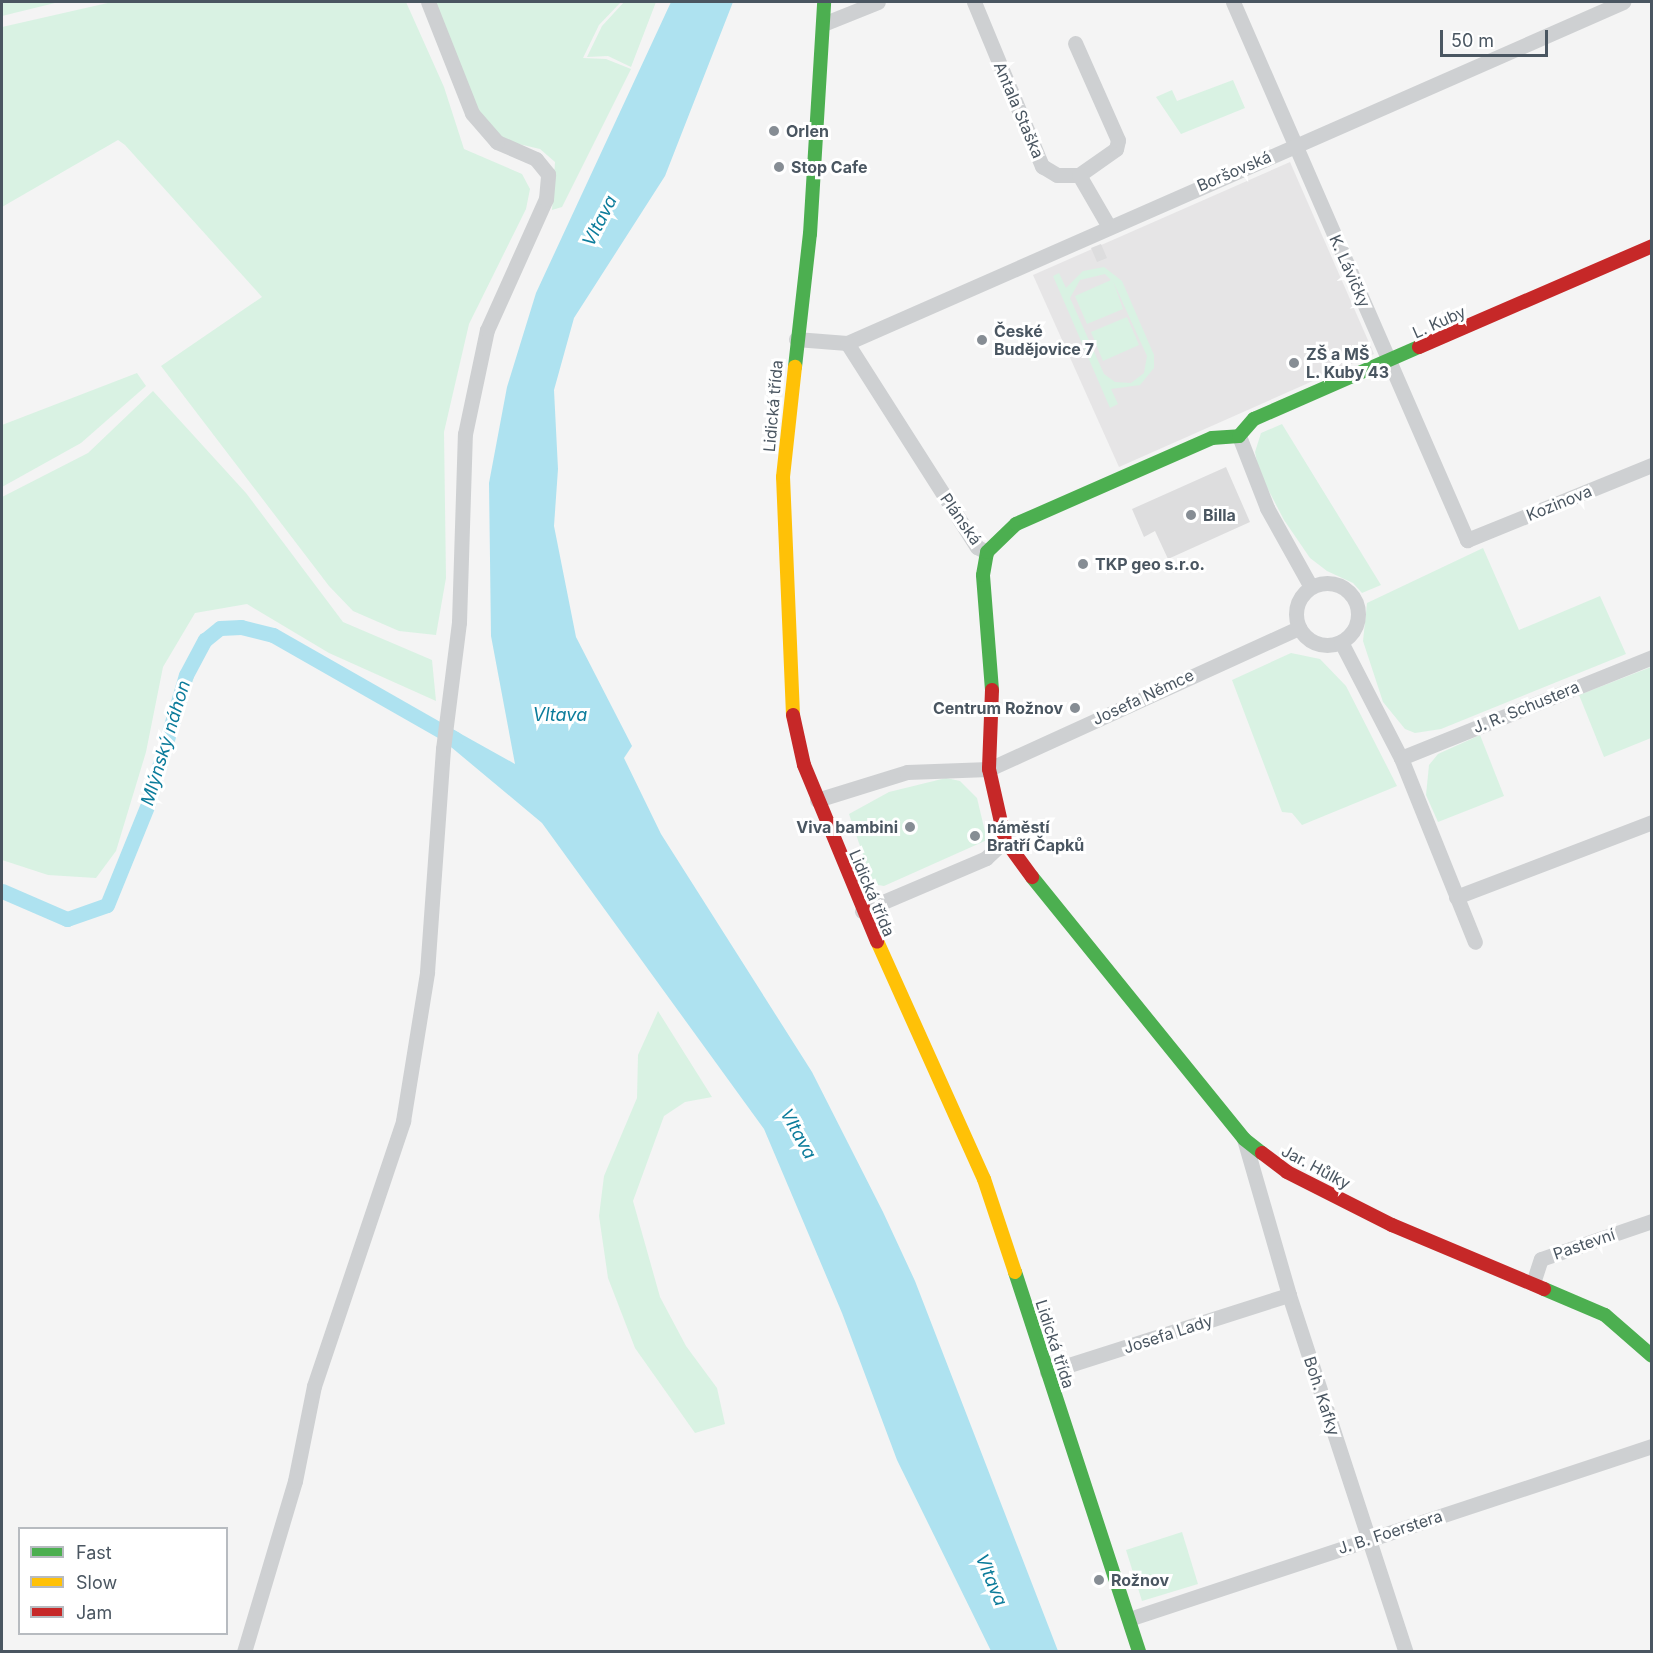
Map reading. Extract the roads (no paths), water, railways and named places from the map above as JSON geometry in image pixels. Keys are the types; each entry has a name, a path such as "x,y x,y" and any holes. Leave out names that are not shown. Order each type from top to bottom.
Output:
{"street":[{"path":"244,1652 295,1481 314,1386 403,1121 427,972 443,746 459,622 465,434 487,330 546,198 548,174 536,159 496,142 472,113 428,2"},
{"name":"Lidická třída","path":"824,2 810,234 796,339 783,477 788,665 796,727 817,800 862,911 975,1156 1139,1652"},
{"path":"823,24 878,2"},
{"name":"Antala Staška","path":"974,2 1042,166 1057,176 1079,175"},
{"name":"K. Lávičky","path":"1233,2 1467,540"},
{"name":"Boršovská","path":"847,343 1108,225 1623,2"},
{"path":"1075,42 1118,140 1116,149 1079,175 1108,225"},
{"name":"L. Kuby","path":"1239,436 1254,419 1391,362 1652,246"},
{"path":"796,339 847,343"},
{"name":"Plánská","path":"847,343 977,547 987,552 982,575 993,669 989,769 1005,840"},
{"path":"987,552 1016,524 1034,514 1212,438 1239,436 1267,508 1311,587"},
{"name":"Kozinova","path":"1467,540 1652,465"},
{"path":"1336,584 1356,601 1356,624 1341,642 1317,644 1299,628 1296,605 1311,587 1336,584"},
{"name":"Josefa Němce","path":"989,769 1299,628"},
{"path":"1341,642 1401,758 1474,942"},
{"name":"J. R. Schustera","path":"1401,758 1652,657"},
{"path":"817,800 907,772 989,769"},
{"path":"1456,897 1652,822"},
{"path":"862,911 986,858 1005,840"},
{"name":"Jar. Hůlky","path":"1005,840 1058,914 1229,1116 1244,1139 1287,1172 1392,1225 1533,1282 1605,1315 1652,1356"},
{"name":"Boh. Kafky","path":"1244,1139 1289,1295 1406,1652"},
{"name":"Pastevní","path":"1533,1282 1541,1259 1652,1221"},
{"name":"Josefa Lady","path":"1047,1372 1289,1295"},
{"name":"J. B. Foerstera","path":"1129,1619 1652,1446"}],"water":[{"name":"Vltava","path":"671,2 733,2 665,176 574,318 554,390 558,469 554,526 576,637 632,746 624,758 661,834 812,1072 883,1212 915,1281 1058,1651 991,1651 897,1460 842,1313 764,1129 542,823 451,747 454,730 515,764 491,636 489,483 507,387 536,293"}],"waterway":[{"name":"Mlýnský náhon","path":"2,891 67,919 107,905 148,804 186,675 205,640 220,628 241,627 273,635 455,739"}],"place":[{"name":"Orlen","path":"774,131"},
{"name":"Stop Cafe","path":"779,167"},
{"name":"České Budějovice 7","path":"982,340"},
{"name":"ZŠ a MŠ L. Kuby 43","path":"1294,363"},
{"name":"Billa","path":"1191,515"},
{"name":"TKP geo s.r.o.","path":"1083,564"},
{"name":"Centrum Rožnov","path":"1075,708"},
{"name":"Viva bambini","path":"910,827"},
{"name":"náměstí Bratří Čapků","path":"975,836"},
{"name":"Rožnov","path":"1099,1580"}]}
